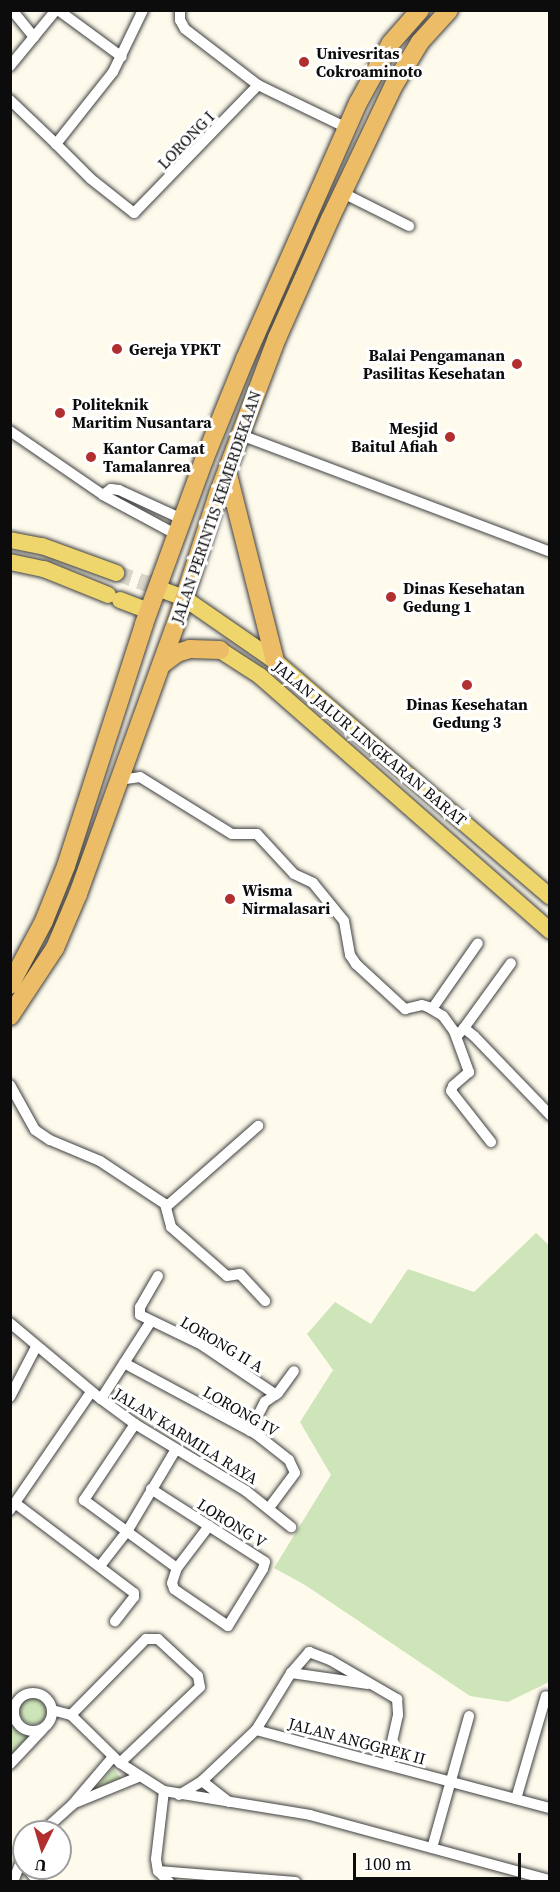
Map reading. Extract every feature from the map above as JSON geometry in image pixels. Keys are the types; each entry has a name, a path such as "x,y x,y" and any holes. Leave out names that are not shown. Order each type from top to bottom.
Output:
{"highway":[{"name":"JALAN PERINTIS KEMERDEKAAN","path":"10,985 44,921 66,866 117,702 159,582 245,359 358,103 391,43 420,10"},
{"name":"JALAN PERINTIS KEMERDEKAAN","path":"10,1016 55,948 78,894 177,621 227,471 277,338 380,115 420,42 449,10"},
{"path":"358,103 380,115"},
{"path":"227,471 275,661"},
{"path":"159,582 187,590"},
{"path":"149,611 177,621"},
{"path":"160,664 177,653 190,649 220,651"}],"main road":[{"path":"10,540 42,546 116,573"},
{"path":"10,562 44,569 149,611"},
{"name":"JALAN JALUR LINGKARAN BARAT","path":"187,590 275,661 549,897"},
{"name":"JALAN JALUR LINGKARAN BARAT","path":"220,651 260,676 549,931"}],"street":[{"path":"12,10 34,38"},
{"path":"10,66 57,10 122,57"},
{"path":"10,100 56,144 122,57 143,10"},
{"path":"180,10 180,20 185,29 258,85 347,128"},
{"name":"LORONG I","path":"56,144 91,179 134,213 258,85"},
{"path":"343,193 409,226"},
{"path":"10,432 104,495 180,527"},
{"path":"241,435 549,552"},
{"path":"104,495 116,489 180,527"},
{"path":"119,780 140,777 232,834 245,832 257,834 292,873 311,881 336,909 345,923 350,955 356,964 405,1009 422,1005 432,1009 460,1032 481,1042 549,1115"},
{"path":"432,1009 478,943"},
{"path":"491,1142 451,1091 453,1086 469,1072 460,1032 511,963"},
{"path":"10,1085 35,1130 50,1140 114,1170 166,1207 171,1227 227,1276 240,1274 265,1301"},
{"path":"166,1207 258,1126"},
{"path":"101,1399 151,1321 140,1315 140,1307 158,1276"},
{"name":"LORONG II A","path":"151,1321 211,1351 276,1395"},
{"name":"JALAN KARMILA RAYA","path":"10,1323 91,1392 135,1424 228,1479 291,1527"},
{"path":"10,1397 36,1347"},
{"name":"LORONG IV","path":"124,1363 250,1431 282,1454 294,1467 295,1473 269,1508"},
{"path":"250,1431 265,1402 276,1395 294,1371"},
{"path":"91,1392 13,1507 65,1538 75,1550 100,1566 135,1594 115,1621"},
{"path":"135,1424 84,1500 177,1568 209,1526"},
{"path":"100,1566 128,1530 176,1449"},
{"name":"LORONG V","path":"151,1489 265,1562 228,1626 174,1589 172,1583 177,1568"},
{"path":"55,1820 116,1760 201,1685 198,1676 158,1639 146,1639 71,1715"},
{"path":"179,1795 202,1781 256,1730 306,1653 313,1652 395,1698 399,1705 387,1764"},
{"path":"291,1673 373,1685"},
{"path":"10,1764 49,1724 52,1710 46,1698 34,1693 22,1696 12,1710 15,1720 23,1729 33,1732 44,1729"},
{"path":"516,1799 546,1696"},
{"path":"52,1710 71,1715 116,1760 138,1777 164,1791 310,1815 549,1880"},
{"path":"432,1848 469,1716"},
{"name":"JALAN ANGGREK II","path":"256,1730 549,1808"},
{"path":"72,1805 138,1777"},
{"path":"202,1781 229,1802"},
{"path":"164,1791 156,1855 158,1871 169,1881"},
{"path":"158,1871 296,1881"}],"green space":[{"path":"536,1233 550,1246 549,1682 508,1702 470,1696 305,1585 274,1568 331,1475 300,1422 333,1370 307,1334 335,1302 371,1324 408,1269 474,1292"},
{"path":"34,1694 45,1698 49,1709 45,1720 34,1724 23,1720 19,1709 23,1698"},
{"path":"12,1725 19,1733 30,1736 10,1757"},
{"path":"113,1768 123,1781 89,1796"}],"tunnel":[{"path":"116,573 150,585 162,576"}],"place":[{"name":"Univesritas Cokroaminoto","path":"304,62"},
{"name":"Gereja YPKT","path":"117,349"},
{"name":"Balai Pengamanan Pasilitas Kesehatan","path":"517,364"},
{"name":"Politeknik Maritim Nusantara","path":"60,413"},
{"name":"Mesjid Baitul Afiah","path":"450,437"},
{"name":"Kantor Camat Tamalanrea","path":"91,457"},
{"name":"Dinas Kesehatan Gedung 1","path":"391,597"},
{"name":"Dinas Kesehatan Gedung 3","path":"467,685"},
{"name":"Wisma Nirmalasari","path":"230,899"}]}
